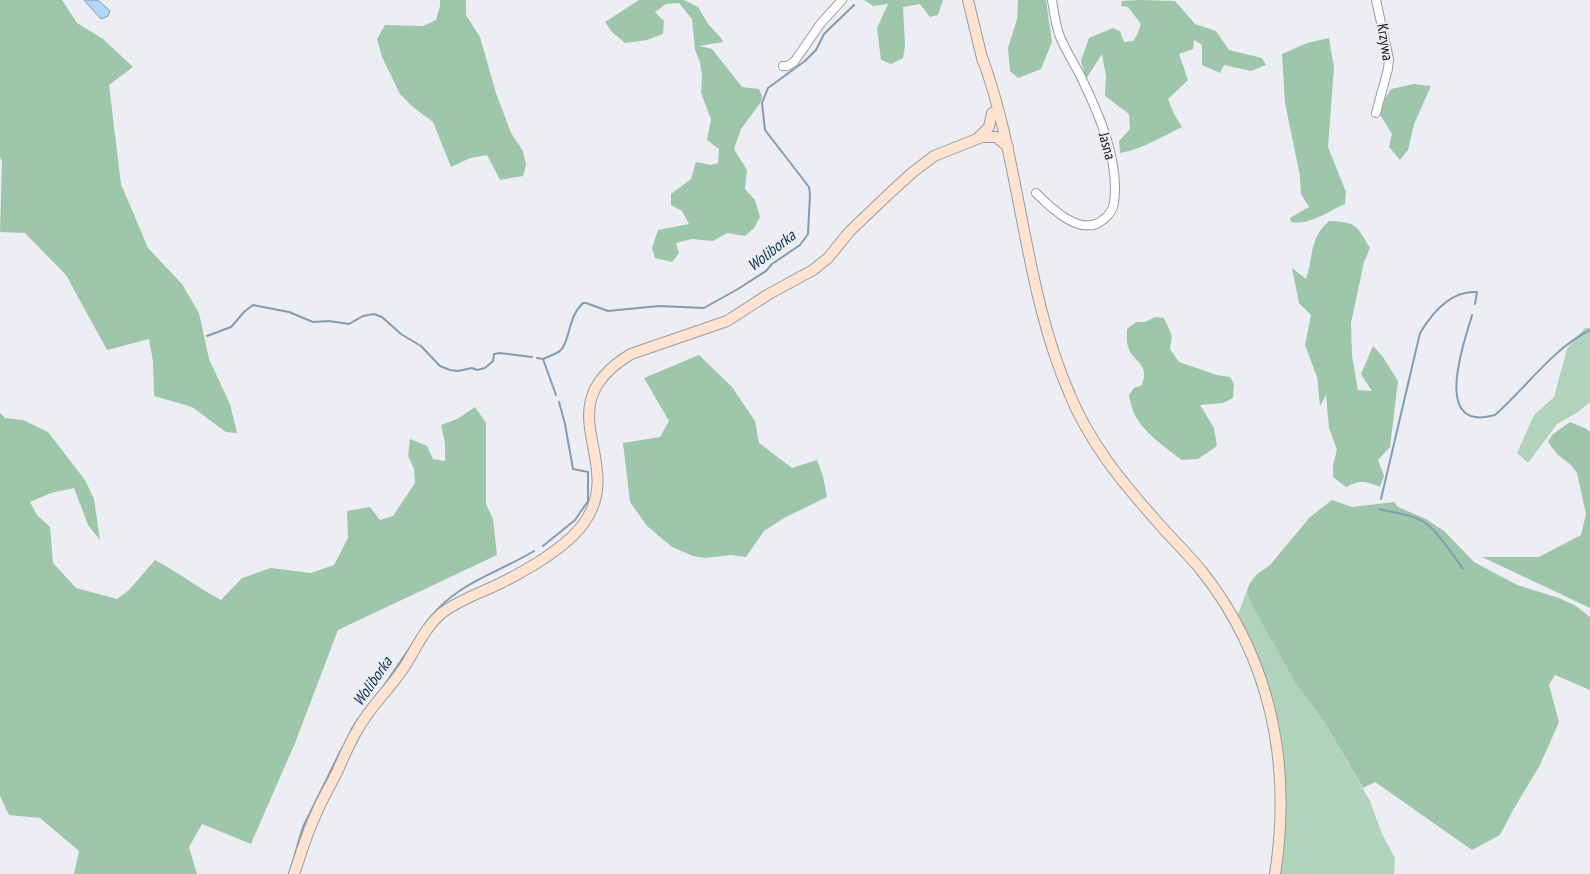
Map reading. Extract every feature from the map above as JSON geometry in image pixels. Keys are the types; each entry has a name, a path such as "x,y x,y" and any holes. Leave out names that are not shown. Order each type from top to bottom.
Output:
{"main road":[{"path":"968,0 982,57 992,114 1014,205 1027,242 1053,350 1069,394 1089,435 1110,465 1137,499 1206,577 1235,622 1256,664 1270,707 1279,758 1281,807 1275,874"},
{"path":"982,57 992,85 1002,126 999,144"},
{"path":"978,138 989,127 992,114"},
{"path":"294,874 315,815 358,730 440,615 544,558 576,533 586,521 596,494 598,474 589,412 593,391 601,378 618,362 631,354 727,321 769,294 813,270 828,258 850,231 870,211 913,172 934,156 978,138 992,136 999,144"},
{"path":"956,147 999,144"}],"street":[{"path":"783,66 788,66 794,62 821,23 842,0"},
{"name":"Jasna","path":"1036,193 1064,217 1082,224 1091,225 1102,221 1114,205 1113,169 1104,132 1091,98 1061,39 1054,19 1052,0"},
{"name":"Krzywa","path":"1376,0 1389,59 1376,113"}],"green space":[{"path":"0,0 62,0 77,23 103,39 133,67 109,85 121,184 148,248 182,284 199,313 209,359 230,404 237,433 226,432 192,407 154,396 153,361 149,339 107,350 66,275 25,233 0,232 2,161 0,157"},
{"path":"440,0 466,0 466,15 480,37 496,93 511,133 523,151 526,165 523,176 500,180 487,155 470,158 451,167 433,122 413,107 400,94 382,57 377,39 385,25 423,26 436,20"},
{"path":"639,0 684,0 698,7 708,24 723,42 699,46 712,49 742,87 759,89 762,96 761,102 741,129 734,149 747,170 745,189 755,200 760,217 754,228 745,236 727,233 713,241 692,239 676,243 679,253 672,262 655,258 652,248 658,230 689,224 682,211 671,205 671,194 691,179 696,162 711,165 718,163 719,149 707,140 711,119 701,93 702,76 700,62 695,50 692,19 679,3 666,4 655,12 664,21 663,34 647,40 625,43 612,32 605,22"},
{"path":"864,0 943,0 938,15 930,17 920,4 903,7 905,46 903,58 891,64 881,60 877,28 888,4 873,6"},
{"path":"1018,0 1046,0 1052,42 1041,69 1018,78 1010,71 1008,48 1017,19"},
{"path":"1122,1 1175,1 1195,24 1216,31 1229,50 1262,58 1266,65 1251,71 1224,65 1220,73 1202,65 1202,45 1194,40 1193,49 1179,54 1188,80 1168,99 1182,127 1144,146 1120,153 1119,141 1130,129 1129,114 1105,96 1106,76 1102,54 1086,79 1081,61 1089,38 1113,28 1120,31 1124,42 1133,41 1141,24 1128,7 1121,6"},
{"path":"1329,38 1334,68 1328,147 1346,192 1345,204 1311,220 1298,223 1291,222 1290,218 1309,207 1301,194 1300,176 1285,103 1282,54 1307,43"},
{"path":"1414,84 1431,86 1414,124 1408,150 1400,160 1389,147 1392,134 1379,113 1391,89"},
{"path":"1329,221 1345,222 1355,226 1370,248 1364,262 1351,323 1352,356 1358,390 1372,391 1361,374 1373,346 1383,357 1398,381 1390,447 1378,460 1384,476 1380,487 1363,482 1346,487 1333,477 1333,465 1337,450 1329,428 1326,395 1320,406 1317,377 1305,345 1311,315 1299,303 1292,268 1306,279 1315,241 1318,234"},
{"path":"1155,317 1164,318 1172,336 1170,349 1179,362 1217,375 1230,377 1234,384 1233,398 1223,403 1200,405 1214,428 1217,446 1198,459 1182,460 1169,450 1141,425 1132,407 1129,395 1134,388 1142,385 1144,371 1140,363 1130,352 1127,342 1127,329 1136,322 1145,322"},
{"path":"1585,328 1590,328 1590,402 1578,412 1557,424 1528,463 1517,453 1534,415 1554,397 1567,349"},
{"path":"699,355 732,387 755,421 759,443 792,468 817,460 823,476 827,497 784,518 764,531 746,557 731,555 705,558 693,556 672,547 647,526 630,502 623,443 660,437 669,421 644,378"},
{"path":"475,407 486,423 486,504 493,519 497,555 338,630 295,743 251,844 202,824 189,847 197,874 74,874 79,851 40,818 9,815 0,796 0,413 5,418 23,420 48,432 85,480 94,499 100,540 88,525 74,488 51,493 30,502 37,515 50,527 53,563 76,588 117,599 129,590 155,560 221,600 242,578 271,568 311,573 334,565 348,538 347,511 370,507 380,520 393,516 415,483 414,469 408,456 410,439 427,446 433,459 445,461 445,443 441,425 457,419"},
{"path":"1570,422 1590,432 1590,608 1482,557 1539,557 1581,535 1586,514 1577,473 1571,465 1557,454 1548,442 1552,435"},
{"path":"1332,500 1352,507 1394,502 1398,507 1426,519 1444,531 1474,562 1517,585 1559,598 1576,606 1590,617 1590,690 1555,675 1549,685 1559,722 1540,765 1500,835 1472,850 1375,782 1363,788 1323,720 1294,681 1249,600 1247,590 1256,575 1270,565 1310,517"},
{"path":"1247,590 1249,600 1294,681 1323,720 1370,801 1382,834 1395,858 1394,874 1275,874 1280,836 1273,721 1235,622"}],"water":[{"path":"84,0 98,0 110,11 108,16 101,19"}],"waterway":[{"name":"Woliborka","path":"543,359 561,350 574,315 583,303 608,311 659,306 704,308 766,271 772,264 800,245 808,234 809,187 765,130 762,103 768,88 805,61 816,50 824,34 854,5"},
{"path":"1381,499 1420,333 1436,311 1451,299 1468,292 1477,292 1475,304"},
{"path":"207,336 231,327 253,305 289,312 313,322 329,321 349,324 363,316 374,314 382,317 401,334 421,346 440,366 450,370 458,371 472,368 477,370 485,368 493,361 494,354 500,353 532,357"},
{"path":"1472,315 1463,345 1456,383 1457,399 1463,411 1475,417 1495,415 1551,358 1576,338 1590,330"},
{"name":"Woliborka","path":"537,358 543,359"},
{"name":"Woliborka","path":"543,359 556,395"},
{"name":"Woliborka","path":"543,546 575,520 588,501 588,472 573,469 559,402"},
{"path":"1379,509 1411,517 1428,525 1442,540 1463,569"},
{"name":"Woliborka","path":"430,618 441,606 465,587 534,551"},
{"name":"Woliborka","path":"381,690 415,640"},
{"name":"Woliborka","path":"351,730 358,719"},
{"name":"Woliborka","path":"289,874 303,827 341,750"}]}
